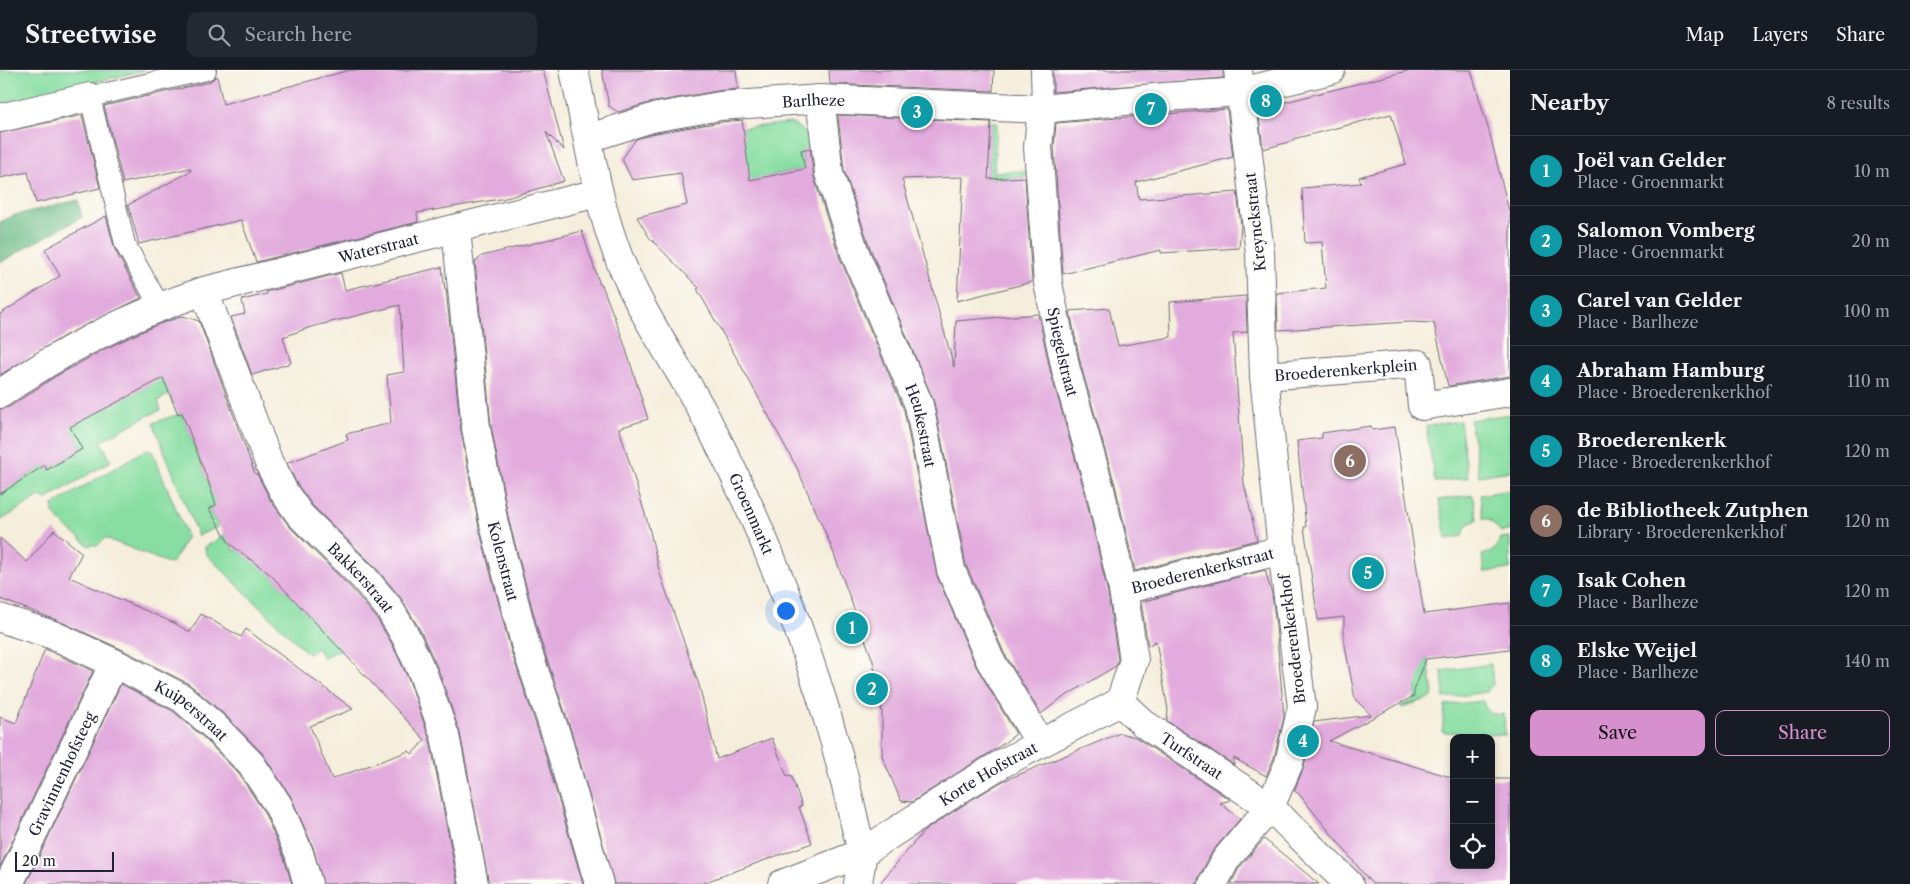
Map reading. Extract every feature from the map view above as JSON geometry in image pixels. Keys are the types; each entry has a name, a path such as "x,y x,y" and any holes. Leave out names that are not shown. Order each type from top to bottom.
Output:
{"street":[{"name":"Groenmarkt","path":"574,70 589,138 598,193 610,233 626,275 645,316 705,416 759,528 800,635 826,712 842,767 862,853"},
{"name":"Barlheze","path":"589,138 652,118 720,106 820,99 1042,109 1165,97 1239,81 1331,70"},
{"name":"Kreynckstraat","path":"1239,81 1260,253 1264,376"},
{"path":"0,118 90,97"},
{"name":"Heukestraat","path":"820,99 830,173 855,253 919,405 951,570 990,660 1040,743"},
{"name":"Spiegelstraat","path":"1042,109 1038,146 1048,283 1066,370 1100,489 1123,590"},
{"name":"Waterstraat","path":"0,394 31,372 107,330 159,306 204,290 598,193"},
{"name":"Kolenstraat","path":"456,229 476,428 494,524 526,647 556,734 599,884"},
{"name":"Bakkerstraat","path":"204,290 269,463 284,492 300,514 364,578 389,608 406,637 445,736 474,884"},
{"name":"Broederenkerkplein","path":"1264,376 1418,364 1422,406 1510,392"},
{"name":"Broederenkerkhof","path":"1212,884 1226,859 1270,807 1289,763 1302,707 1282,550 1264,376"},
{"name":"Broederenkerkstraat","path":"1123,590 1282,550"},
{"path":"1120,702 1134,660 1123,590"},
{"name":"Kuiperstraat","path":"0,618 54,635 114,662 182,698 215,727 251,764 278,805 299,853 308,884"},
{"name":"Gravinnenhofsteeg","path":"9,884 114,662"},
{"name":"Korte Hofstraat","path":"782,884 862,853 963,787 1040,743 1120,702"},
{"name":"Turfstraat","path":"1120,702 1144,724 1270,807 1349,884"},
{"path":"858,884 862,853"}],"lane":[{"path":"159,306 125,244 90,97 206,70"},
{"path":"1041,70 1042,109"}],"green space":[{"path":"0,70 146,70 0,105"},
{"path":"991,122 997,122 994,172 1026,171 1026,177 988,179"},
{"path":"791,123 805,132 810,143 811,148 801,151 804,163 815,161 817,167 774,175 737,187 743,128"},
{"path":"78,200 82,217 0,263 0,222 15,215"},
{"path":"156,370 185,399 173,404 169,394 158,401 161,410 101,441 111,461 45,500 40,496 0,521 0,494 45,465 48,470 82,449 68,425"},
{"path":"182,413 217,504 209,510 219,526 198,536 153,423"},
{"path":"1510,414 1510,471 1479,476 1470,420"},
{"path":"1460,421 1468,478 1435,482 1426,426"},
{"path":"145,450 152,451 187,536 173,562 168,563 105,538 97,546 93,544 89,546 52,512 54,509 53,505"},
{"path":"1510,490 1510,531 1501,532 1490,520 1483,518 1480,495"},
{"path":"1473,495 1477,520 1466,525 1463,536 1446,539 1439,500"},
{"path":"225,535 235,551 243,546 343,649 326,656 324,659 317,648 308,654 206,554 205,547"},
{"path":"1510,537 1510,569 1484,572 1482,555 1494,549 1501,538"},
{"path":"1428,659 1432,697 1402,708 1401,705 1411,702 1415,698 1416,685 1407,661"},
{"path":"1491,664 1493,685 1486,692 1444,698 1442,671"},
{"path":"1483,701 1490,712 1504,714 1505,735 1442,732 1445,705"}],"building":[{"path":"350,70 543,70 564,150 546,132 564,181 506,198 417,213 418,222 256,262 241,220 139,244 128,205 191,171 190,168 123,183 104,106 209,82 217,76 223,104"},
{"path":"602,70 736,70 738,89 649,103 618,112 609,106"},
{"path":"829,70 994,70 993,91 830,84"},
{"path":"1053,70 1223,70 1223,78 1053,92"},
{"path":"1411,70 1471,70 1510,215 1510,376 1448,386 1434,323 1410,322 1278,330 1277,293 1326,288 1322,242 1305,243 1302,188 1361,183 1359,177 1406,164 1391,114 1293,139 1293,141 1263,149 1258,109"},
{"path":"1227,109 1233,157 1136,182 1139,199 1237,192 1241,225 1239,248 1161,253 1161,250 1063,274 1054,147 1056,123"},
{"path":"82,115 100,188 36,203 28,172 0,178 0,133"},
{"path":"838,115 991,122 988,179 1025,177 1032,282 957,301 963,177 902,179 954,367 956,321 1038,314 1051,374 1085,493 1108,593 1118,659 1116,666 1059,700 1041,714 1004,653 966,565 934,402 870,248 844,170"},
{"path":"742,120 750,180 805,169 801,150 810,148 814,178 840,258 904,410 937,576 976,666 1016,734 912,802 901,801 882,756 882,712 873,661 831,546 797,468 697,289 699,288 649,237 637,217 687,205 681,173 632,180 622,159 636,139 656,133"},
{"path":"106,216 115,250 141,298 66,335 0,375 0,314 60,276 45,249"},
{"path":"582,231 600,285 602,285 623,340 648,419 619,428 649,527 660,574 699,685 717,759 772,738 787,776 791,775 802,806 799,807 812,843 700,884 614,884 571,730 541,642 509,521 491,426 475,262 482,256"},
{"path":"442,267 461,431 479,528 511,651 541,739 583,884 489,884 460,733 438,669 420,630 401,598 376,568 312,505 297,484 287,463 348,440 346,434 391,423 387,375 404,372 400,305 311,327 283,337 291,363 252,375 231,317 245,314 242,300 341,273 345,290"},
{"path":"1246,296 1247,332 1233,333 1244,483 1257,540 1135,571 1115,485 1081,366 1070,311 1109,308 1118,346 1171,337 1170,302"},
{"path":"183,316 199,321 255,474 257,474 271,501 289,526 352,589 376,617 392,644 409,680 430,740 458,884 323,884 313,847 291,797 262,753 225,715 189,684 121,649 59,621 0,599 0,538 27,562 54,530 82,553 69,577 174,623 190,632 201,614 241,637 246,629 353,709 310,726 332,779 409,751 412,754 425,740 271,575 230,544 209,509 216,505 207,478 182,413 178,414 163,378 70,427 82,449 47,470 45,465 0,494 0,409 9,407 56,376 105,349 156,325"},
{"path":"1371,426 1372,430 1395,427 1424,614 1510,603 1510,649 1426,659 1414,691 1414,696 1329,741 1450,777 1450,869 1495,869 1495,779 1510,779 1510,884 1372,884 1298,793 1294,791 1304,767 1314,722 1371,715 1355,699 1344,640 1344,617 1318,620 1304,527 1306,527 1297,441 1322,438 1322,433"},
{"path":"1265,570 1272,594 1284,717 1274,758 1266,776 1234,758 1234,765 1167,721 1168,710 1156,641 1148,646 1141,602"},
{"path":"45,649 93,671 0,867 0,717 16,723"},
{"path":"121,684 173,711 204,738 239,774 264,812 284,858 292,884 26,884"},
{"path":"1120,733 1135,737 1231,800 1220,803 1240,819 1212,852 1197,884 879,884 924,831 971,800 1003,781"},
{"path":"1264,839 1319,884 1231,884 1239,868"}],"place":[{"name":"Elske Weijel","path":"1266,101"},
{"name":"Isak Cohen","path":"1151,109"},
{"name":"Carel van Gelder","path":"917,112"},
{"name":"de Bibliotheek Zutphen","path":"1350,461"},
{"name":"Broederenkerk","path":"1368,573"},
{"name":"Joël van Gelder","path":"852,628"},
{"name":"Salomon Vomberg","path":"872,689"},
{"name":"Abraham Hamburg","path":"1303,741"}]}
